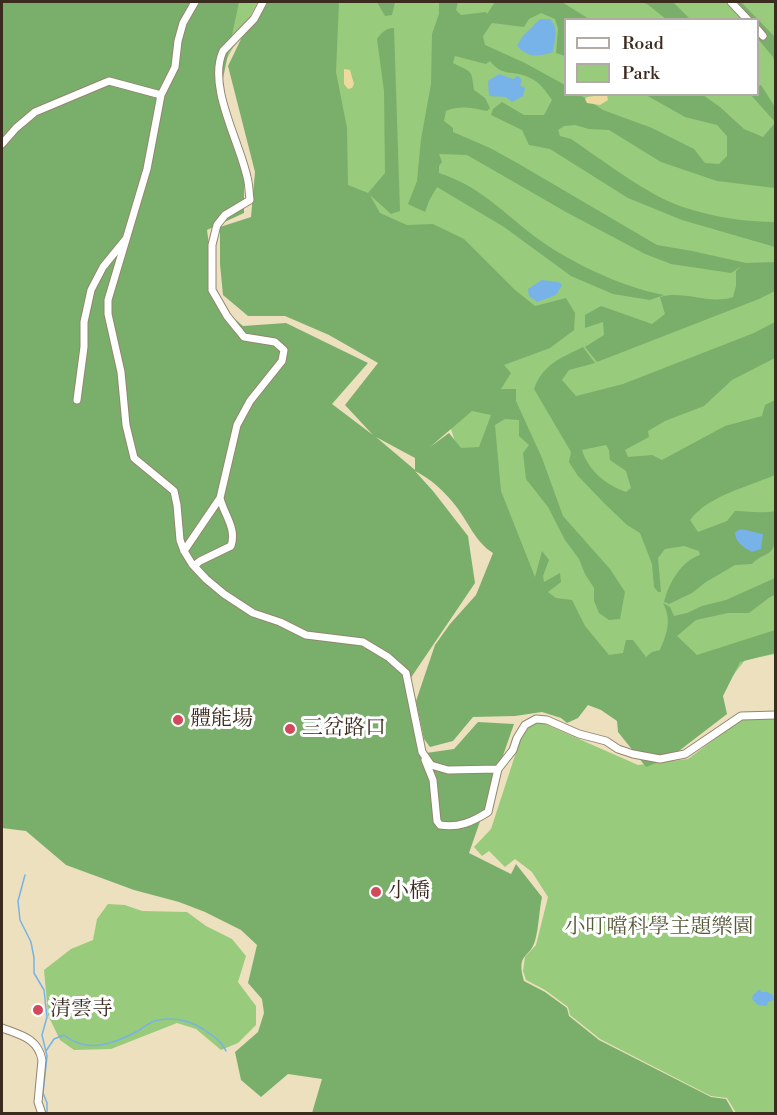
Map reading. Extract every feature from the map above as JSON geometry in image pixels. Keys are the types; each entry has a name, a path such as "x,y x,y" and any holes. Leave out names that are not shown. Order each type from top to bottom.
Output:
{"street":[{"path":"195,2 183,23 175,67 161,96 147,169 108,300 108,314 121,372 126,424 134,458 174,491 180,540 194,566 224,594 253,613 280,622 306,635 363,642 388,657 406,673 422,752 433,780 440,825 459,826 488,812 498,769 513,750 525,725 536,719 547,720 579,734 606,741 618,749 633,754 660,759 685,754 741,716 776,715"},
{"path":"184,551 220,498 237,425 250,401 282,361 284,350 275,342 244,337 226,316 212,290 210,270 213,234 217,225 225,215 250,200 247,177 219,87 220,57 254,19 263,2"},
{"path":"731,2 746,18"},
{"path":"2,144 35,112 109,81 161,96"},
{"path":"77,400 84,347 84,322 91,290 103,267 127,238"},
{"path":"194,566 231,546 234,539 232,527 220,498"},
{"path":"422,752 431,765 448,770 498,769"},
{"path":"2,1028 28,1037 41,1054 38,1102 42,1113"}],"green space":[{"path":"2,2 239,2 222,83 244,170 244,213 207,230 217,304 243,326 286,323 368,363 332,404 373,435 345,405 378,363 329,335 285,316 248,316 223,295 220,264 220,227 251,217 255,172 228,66 242,37 262,9 258,2 339,2 336,72 347,128 348,185 368,193 385,173 384,91 377,39 384,31 394,28 400,211 391,214 370,195 380,213 407,225 433,224 464,239 515,290 535,306 566,298 575,313 574,330 550,348 504,365 511,373 501,389 516,389 516,401 542,458 563,516 610,569 625,592 620,619 609,620 599,613 594,601 594,588 579,559 565,540 548,507 526,479 523,453 529,445 519,436 519,420 505,419 495,425 501,491 535,577 542,551 549,560 543,576 544,582 560,573 561,582 548,592 556,598 572,600 585,626 609,655 623,653 626,640 633,640 646,657 660,650 665,638 668,621 663,603 670,607 674,616 726,600 775,578 775,595 749,613 728,613 696,620 677,636 697,655 775,630 775,653 740,662 723,696 727,714 671,757 646,767 618,732 617,721 601,710 588,705 578,718 567,723 561,718 542,712 515,716 473,717 453,741 430,747 424,739 416,701 435,645 476,595 493,553 476,537 460,511 446,495 415,471 468,536 475,583 406,685 415,730 426,753 454,749 478,722 514,724 469,853 511,874 516,864 542,897 535,941 522,961 524,981 545,992 567,1008 569,1016 599,1040 711,1097 726,1099 734,1113 312,1113 322,1079 288,1074 261,1097 241,1080 235,1052 258,1032 264,1013 262,999 248,983 257,945 241,930 205,912 179,902 134,890 66,865 26,831 2,828","holes":["472,411 491,415 479,447 461,448 449,433 430,447","376,437 415,458 415,470"]},
{"path":"204,2 258,2 224,64"},
{"path":"303,2 775,2 775,654 745,660 720,692 601,657 513,577 465,472 448,420 353,226"},
{"path":"377,2 395,2 392,15 385,16"},
{"path":"439,2 458,2 456,10 461,15 486,12 487,14 495,2 562,2 587,18 564,18 564,56 556,53 558,29 555,19 541,13 529,19 524,27 492,23 483,36 485,45 564,84 564,96 582,96 603,110 652,128 694,149 705,163 719,164 727,156 727,136 717,125 685,117 648,96 704,96 744,129 763,137 775,123 775,188 717,181 661,162 609,130 589,129 575,125 564,126 558,130 560,136 571,139 626,177 669,202 717,216 775,222 775,247 682,220 628,198 550,149 529,145 522,130 491,115 493,109 502,102 524,115 544,115 552,100 536,81 523,75 503,71 490,61 486,64 455,56 453,63 470,72 474,90 485,98 490,108 487,111 467,108 451,109 446,111 444,121 453,128 453,132 519,164 657,245 746,263 775,262 775,291 597,362 585,347 604,335 603,322 585,328 585,315 601,306 652,324 665,314 660,297 679,295 724,299 733,297 736,271 742,266 731,273 671,264 645,254 467,155 439,154 442,162 439,166 439,173 478,192 548,246 579,264 613,280 664,295 650,300 613,294 571,276 504,227 437,187 425,212 408,204 417,181 421,139 431,84 432,34 439,14"},
{"path":"640,2 673,2 689,18 665,18 647,4"},
{"path":"726,2 741,2 757,18 740,18"},
{"path":"759,21 775,37 775,64 773,57 759,40"},
{"path":"761,85 775,107 775,122 752,96 759,96 759,86"},
{"path":"775,322 775,358 732,380 704,406 665,421 648,431 649,437 625,450 628,457 652,455 662,460 725,426 762,416 765,405 775,400 775,475 718,498 698,511 690,520 698,532 727,521 735,511 775,511 775,537 772,550 752,564 735,565 692,593 669,604 664,602 669,587 682,567 700,555 699,551 684,546 665,549 658,558 661,592 658,592 654,587 652,564 640,533 627,525 578,476 569,462 571,452 534,389 542,373 560,359 583,347 595,363 569,370 562,380 576,396 623,384 754,333","holes":["606,445 610,460 626,471 631,488 626,492 599,476 589,464 582,450"]},
{"name":"小叮噹科學主題樂園","path":"744,717 775,719 775,1113 736,1113 727,1098 711,1096 600,1039 570,1015 568,1007 545,990 526,980 523,971 525,957 536,945 548,897 532,872 515,859 505,867 489,851 482,856 474,847 491,829 524,728 538,721 638,765 688,759"},
{"path":"108,904 125,905 142,911 187,912 206,926 232,939 246,956 238,982 256,1006 256,1025 238,1043 221,1050 196,1029 177,1023 111,1049 74,1050 60,1040 48,1015 44,970 71,949 93,940 97,919"}],"sand":[{"path":"344,69 350,70 354,84 352,88 348,89 344,84"},
{"path":"607,96 608,100 600,105 587,103 585,99"}],"water":[{"path":"540,19 550,19 555,27 553,52 529,54 517,46 522,37"},
{"path":"499,74 513,79 518,76 522,80 520,85 525,88 523,96 512,102 506,97 489,96 488,81"},
{"path":"542,280 558,282 562,285 556,295 537,302 529,296 528,289"},
{"path":"741,529 763,534 761,549 752,552 740,544 735,532"},
{"path":"760,989 761,992 773,995 774,1000 768,1002 767,1006 758,1005 752,999"}],"waterway":[{"path":"25,875 18,901 20,920 31,942 34,973 44,990 47,1017 42,1035 47,1056 43,1093 47,1103 47,1114"},
{"path":"46,1051 54,1039 64,1035 82,1044 101,1045 129,1036 155,1021 170,1019 187,1021 198,1026 216,1038 226,1051"}],"place":[{"name":"體能場","path":"178,720"},
{"name":"三岔路口","path":"290,729"},
{"name":"小橋","path":"376,892"},
{"name":"清雲寺","path":"38,1010"}]}
